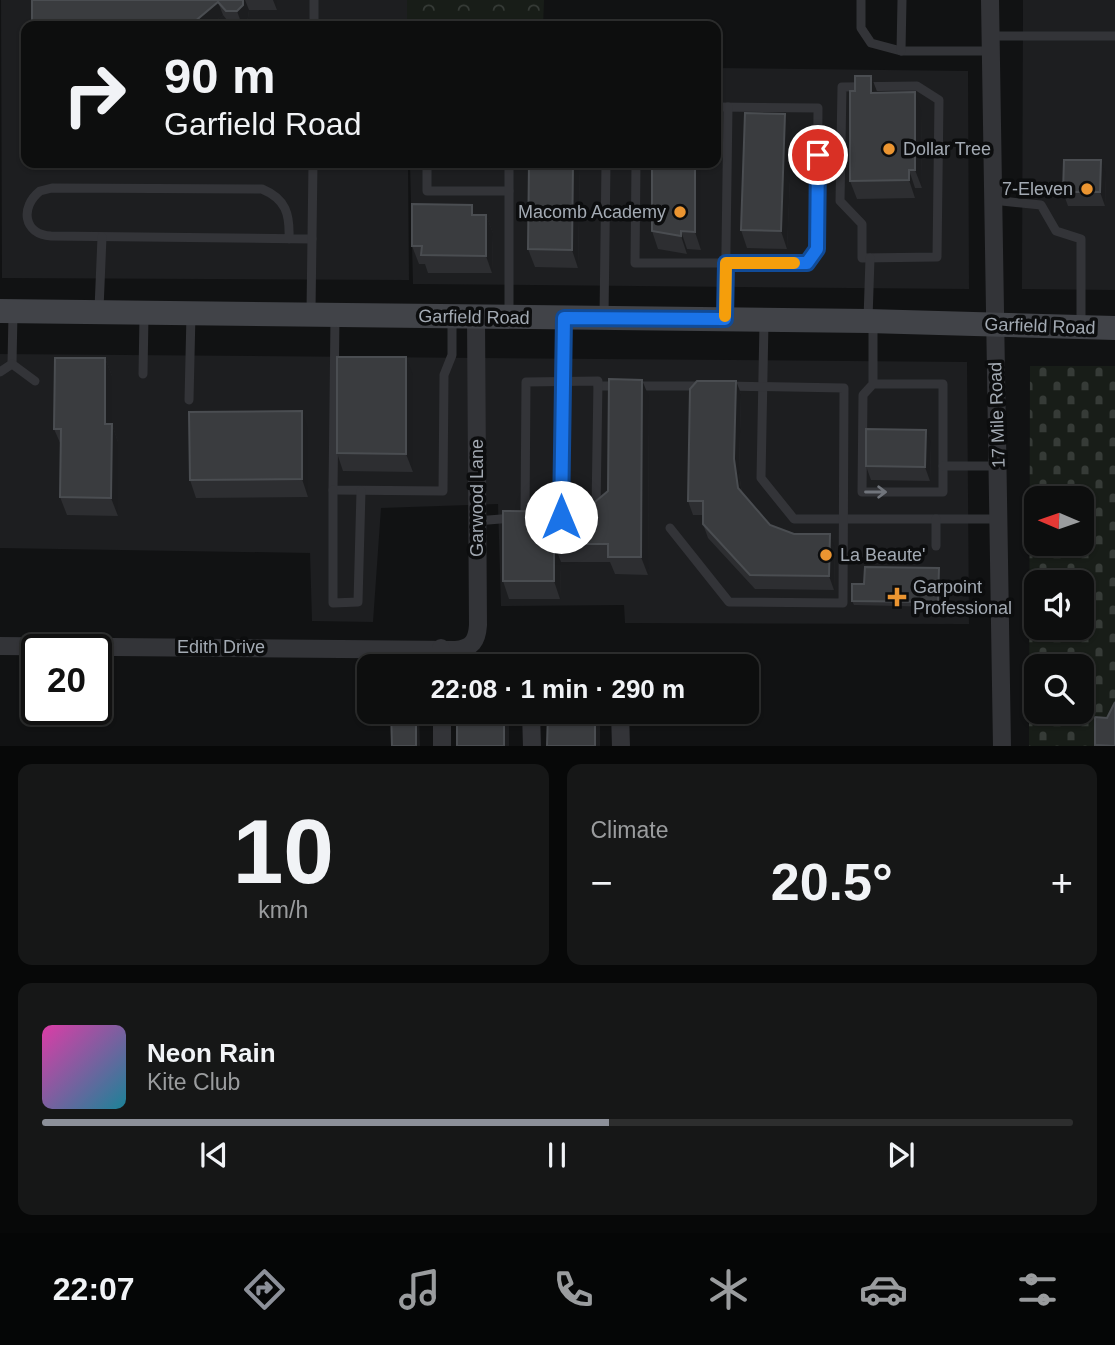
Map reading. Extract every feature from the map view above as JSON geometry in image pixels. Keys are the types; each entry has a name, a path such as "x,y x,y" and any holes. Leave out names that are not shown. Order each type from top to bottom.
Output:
{"main road":[{"name":"Garfield Road","path":"6,311 725,319 1115,328"}],"street":[{"name":"17 Mile Road","path":"990,0 993,324 999,466 1002,746"},
{"name":"Garwood Lane","path":"442,648 464,649 477,638 477,521 464,317"},
{"name":"Edith Drive","path":"0,646 442,648"},
{"path":"442,648 442,654"},
{"path":"442,724 442,746"},
{"path":"531,724 531,746"},
{"path":"620,724 621,746"}],"lane":[{"path":"314,0 314,21"},
{"path":"861,0 861,29 871,43 901,51 1115,36"},
{"path":"901,51 902,0"},
{"path":"917,86 939,100 936,257 870,258 862,258 862,224 840,201 842,88 917,86"},
{"path":"636,168 635,264 807,263 817,249 818,108 721,107"},
{"path":"725,319 728,107"},
{"path":"313,168 312,239 323,315 333,491 333,603 358,602 361,491"},
{"path":"427,168 427,191 509,191"},
{"path":"509,168 509,317"},
{"path":"604,319 606,168"},
{"path":"289,239 288,212 281,201 262,189 52,188 40,191 26,209 26,218 32,230 39,235 102,237 289,239 312,239"},
{"path":"992,200 1041,205 1056,231 1081,239 1081,327"},
{"path":"99,311 102,237"},
{"path":"870,258 873,384 863,395 862,492 943,492 943,384 873,384"},
{"path":"6,311 12,364 35,381"},
{"path":"143,374 144,312"},
{"path":"189,400 191,313"},
{"path":"333,491 443,491 444,376 464,317"},
{"path":"549,517 566,517 562,382 564,318"},
{"path":"764,320 761,478 794,519 999,519"},
{"path":"0,372 12,364"},
{"path":"525,517 526,382 598,381 597,508 591,517"},
{"path":"598,386 844,388 845,519 842,603 729,602 670,528"},
{"path":"943,466 999,466"},
{"path":"477,521 537,517"},
{"path":"936,519 936,546"}],"shaded area":[{"path":"1,0 407,0 407,21 21,21 21,168 408,168 409,280 2,278"},
{"path":"1023,0 1115,0 1115,290 1022,289"},
{"path":"721,68 968,71 969,289 413,284 410,168 721,168"},
{"path":"0,354 967,362 969,624 625,623 624,605 501,606 498,504 381,508 373,622 312,621 310,553 0,548"}],"green space":[{"path":"407,0 544,0 543,21 407,21"},
{"path":"1030,366 1115,366 1115,746 1029,746 1029,724 1094,724 1094,654 1029,654 1029,640 1094,640 1094,570 1029,570 1030,556 1094,556 1094,486 1030,486"}],"building":[{"path":"32,0 243,0 243,5 237,11 226,11 218,2 195,21 32,21"},
{"name":"Dollar Tree","path":"855,76 871,76 871,93 915,92 915,170 909,170 909,180 850,181 850,91 855,91"},
{"path":"745,113 785,114 781,231 741,230"},
{"path":"1064,160 1101,160 1100,192 1063,192"},
{"path":"529,168 573,168 572,250 528,249"},
{"name":"Macomb Academy","path":"652,168 695,168 695,232 681,231 681,236 652,231"},
{"path":"412,204 472,205 472,215 486,215 486,256 421,255 422,246 412,246"},
{"path":"337,357 406,357 406,454 337,453"},
{"path":"55,358 105,358 105,424 112,424 111,498 60,497 61,429 54,429"},
{"path":"609,379 642,380 641,557 608,557 608,544 554,544 554,581 503,581 503,511 583,512 608,491"},
{"path":"697,381 736,381 734,459 738,488 770,525 794,534 830,534 829,576 750,575 703,524 703,501 688,501 690,389"},
{"path":"302,411 302,479 190,480 189,412"},
{"path":"866,429 926,430 925,467 866,466"},
{"name":"Garpoint Professional","path":"865,567 939,568 938,602 852,601 852,584 864,584"},
{"path":"1115,702 1115,746 1095,745 1095,717 1107,718"},
{"path":"391,724 416,724 416,746 392,746"},
{"path":"457,724 504,724 504,746 457,746"},
{"path":"548,724 595,724 595,746 547,746"}],"slow traffic":[{"path":"725,316 726,263 794,263"}],"place":[{"name":"Dollar Tree","path":"889,149"},
{"name":"7-Eleven","path":"1087,189"},
{"name":"Macomb Academy","path":"680,212"},
{"name":"La Beaute'","path":"826,555"},
{"name":"Garpoint Professional","path":"897,597"}],"route":[{"path":"561,517 564,318 725,319 726,263 807,263 817,249 818,155"}]}
